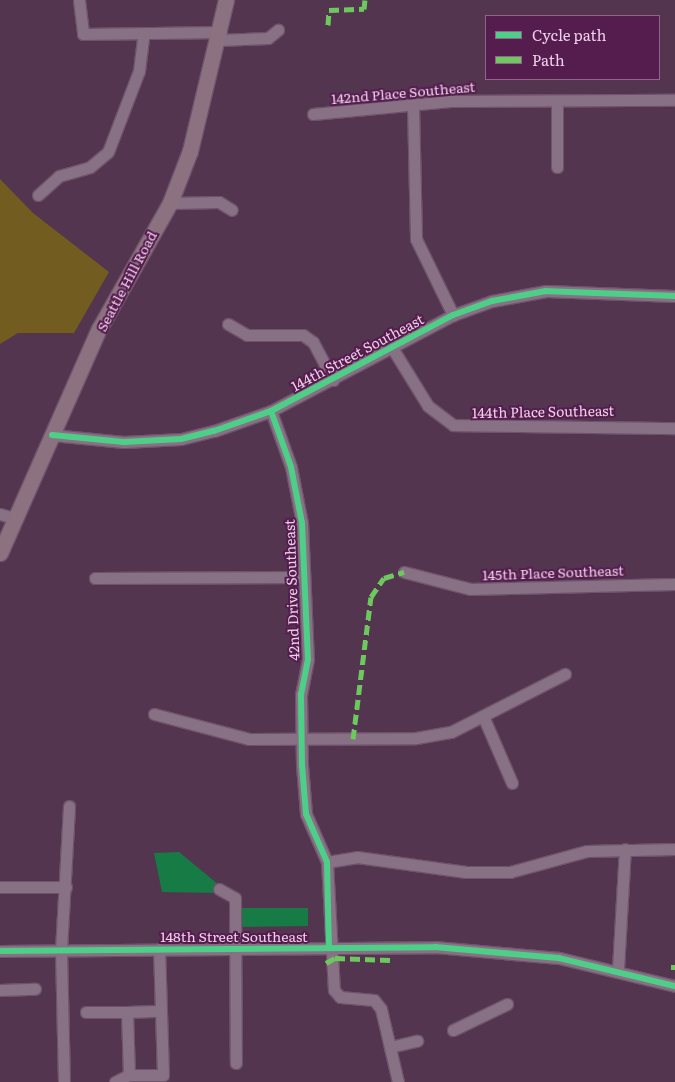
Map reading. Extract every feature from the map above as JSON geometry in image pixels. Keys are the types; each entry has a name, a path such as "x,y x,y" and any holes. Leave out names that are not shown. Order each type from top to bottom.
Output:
{"main road":[{"name":"Seattle Hill Road","path":"0,553 7,516 52,434 99,329 170,203 190,151 220,36 226,0"}],"street":[{"path":"79,0 83,34 144,33 268,38 278,30"},
{"path":"38,195 59,176 90,167 108,152 127,110 139,71 144,33"},
{"name":"142nd Place Southeast","path":"313,114 450,101 675,100"},
{"path":"557,167 558,102"},
{"path":"413,105 416,238 453,315"},
{"path":"170,203 219,202 232,210"},
{"name":"144th Street Southeast","path":"52,434 80,441 181,439 271,412 333,380 391,346 453,315 492,301 546,291 675,296"},
{"path":"228,324 248,336 303,335 313,342 333,380"},
{"name":"144th Place Southeast","path":"391,346 428,406 453,425 675,428"},
{"name":"42nd Drive Southeast","path":"271,412 292,467 302,523 308,659 301,694 306,814 327,862 329,948 334,990 340,997 374,1000 381,1009 390,1047"},
{"name":"145th Place Southeast","path":"404,572 470,589 675,584"},
{"path":"95,578 303,577"},
{"path":"154,714 211,732 302,740 416,738 451,732 565,674"},
{"path":"482,716 512,783"},
{"path":"64,1082 61,950 66,887 68,806"},
{"path":"618,969 625,849"},
{"path":"327,862 357,858 466,872 510,872 587,851 675,849"},
{"path":"0,887 66,887"},
{"path":"220,889 235,898 236,1063"},
{"name":"148th Street Southeast","path":"0,951 235,948 488,950 618,969 675,986"},
{"path":"115,1082 129,1075 163,1075 159,949"},
{"path":"0,990 35,989"},
{"path":"453,1030 507,1004"},
{"path":"86,1012 161,1011"},
{"path":"127,1012 129,1075"},
{"path":"398,1082 390,1047 417,1041"}],"shaded area":[{"path":"0,179 33,213 109,272 74,333 18,333 0,344"},
{"path":"179,852 219,885 218,893 162,892 154,853"},
{"path":"240,908 308,908 308,926 240,927"}],"marked path":[{"path":"328,25 329,10 364,9 365,0"},
{"path":"353,739 371,597 384,578 404,572"},
{"path":"326,963 335,958 390,960"}],"cycle path":[{"path":"52,435 124,442 181,439 214,431 271,411 453,315 492,301 546,291 675,296"},
{"path":"271,411 291,467 302,523 308,659 301,694 302,765 306,814 327,862 329,948"},
{"path":"0,951 435,947 559,958 675,986"}]}
